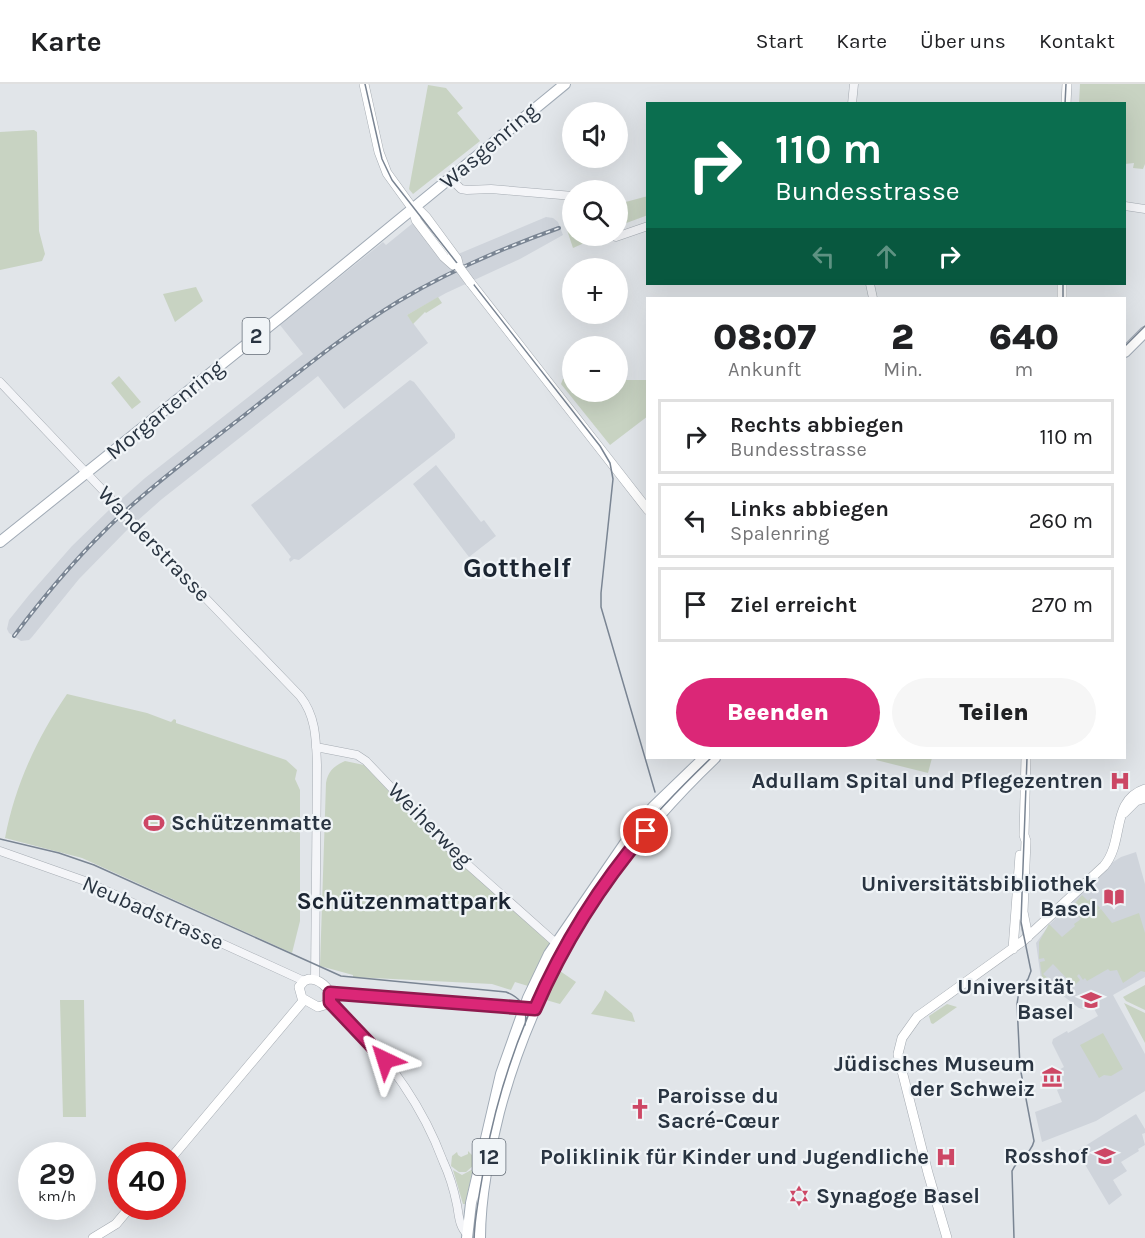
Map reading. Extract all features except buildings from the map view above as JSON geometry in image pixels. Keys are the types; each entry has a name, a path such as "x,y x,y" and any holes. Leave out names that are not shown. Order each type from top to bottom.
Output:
{"main road":[{"path":"364,84 382,163 390,180 412,208 424,214 457,259 459,267 470,282 646,507"},
{"name":"Wasgenring","path":"412,208 564,84"},
{"path":"1066,84 1066,102"},
{"name":"Morgartenring","path":"0,542 412,208"},
{"path":"1126,341 1145,322"},
{"path":"1126,351 1145,332"},
{"name":"12","path":"480,1238 481,1208 494,1132 549,954 636,827 654,806 703,759"},
{"name":"12","path":"467,1236 471,1203 496,1095 531,1008 563,949 609,878 669,804 714,759"},
{"path":"1026,759 1024,921 1026,939"},
{"path":"947,1237 902,1072 898,1054 899,1046 906,1031 917,1017 1026,939 1104,866 1112,855 1121,818 1132,795 1145,789"},
{"path":"1127,805 1145,798"},
{"path":"1013,949 1021,840 1024,835"},
{"path":"1024,921 1033,925 1043,924"},
{"path":"1014,929 1026,939"},
{"path":"330,998 326,986 315,979 304,981 299,990 304,1000 321,1007 330,998 531,1008"},
{"path":"184,1142 304,1000"},
{"path":"93,1238 107,1231 119,1220"}],"street":[{"path":"852,102 854,84"},
{"path":"450,178 461,189 467,190 491,189 562,195"},
{"path":"1126,206 1145,209"},
{"path":"628,232 646,227"},
{"name":"Wanderstrasse","path":"0,382 308,706 312,715 316,747"},
{"path":"315,979 316,747"},
{"name":"Weiherweg","path":"316,747 357,755 366,761 448,846 557,944"},
{"name":"Neubadstrasse","path":"0,851 84,881 304,981"},
{"path":"330,998 372,1045 404,1085 418,1108 444,1161 459,1221 467,1236"},
{"path":"456,1204 469,1221"}],"shaded area":[{"path":"546,217 558,222 562,232 562,236 520,259 446,293 407,315 428,343 344,409 318,376 162,499 127,530 79,579 29,640 21,641 9,633 7,629 9,620 29,595 72,546 109,510 145,478 303,354 280,325 383,242 386,245 413,223 444,260"},
{"path":"410,380 455,434 455,438 299,560 294,559 290,562 291,557 251,505"},
{"path":"436,465 481,522 484,520 496,536 469,557 413,484"},
{"name":"Universität Basel","path":"1136,852 1145,884 1145,977 1113,995 1145,1054 1145,1091 1096,1121 1042,1142 1035,1112 1062,1102 1057,1090 1061,1088 1057,1071 1064,1067 1052,1043 1053,1039 1098,1016 1092,1005 1083,1009 1079,1008 1041,979 1036,943 1050,924 1113,862"},
{"name":"Rosshof","path":"1136,1114 1145,1129 1145,1133 1142,1134 1145,1145 1121,1162 1127,1171 1113,1180 1122,1195 1109,1205 1077,1151"}],"green space":[{"path":"1080,84 1145,84 1145,164 1143,169 1133,168 1134,163 1126,164 1126,102 1079,102"},
{"path":"428,85 446,88 463,108 457,113 480,141 413,194 409,189"},
{"path":"34,130 37,132 39,231 45,254 42,261 0,270 0,132"},
{"path":"646,197 646,216 628,222 628,201"},
{"path":"196,287 203,301 175,322 163,294"},
{"path":"438,297 442,303 425,312 413,324 407,315"},
{"path":"119,376 141,402 132,409 111,383"},
{"path":"628,380 646,380 646,418 610,445 575,402 628,402"},
{"name":"Schützenmatte","path":"67,694 147,713 171,722 174,719 176,723 286,760 297,770 295,779 300,790 300,921 292,953 82,858 5,838 9,818 28,763"},
{"path":"876,759 932,759 928,773"},
{"name":"Schützenmattpark","path":"345,761 364,765 442,847 550,943 528,986 515,982 511,990 492,984 353,977 353,975 320,966 326,783 332,769"},
{"path":"1082,895 1088,901 1091,898 1100,908 1097,911 1101,909 1112,923 1139,913 1145,933 1145,972 1141,971 1123,983 1117,970 1108,969 1087,981 1085,978 1083,980 1079,974 1077,976 1080,980 1074,986 1053,964 1043,974 1067,994 1065,996 1042,977 1040,962 1045,961 1044,958 1039,959 1039,942 1049,924 1062,937 1075,926 1074,924 1081,919 1071,908"},
{"path":"560,971 576,982 560,1004 546,1000"},
{"path":"1145,985 1145,1010 1126,1001 1123,997"},
{"path":"605,990 632,1013 635,1022 591,1014"},
{"path":"60,1000 84,1000 86,1117 63,1117"},
{"path":"1124,1003 1145,1013 1145,1043"},
{"path":"947,1004 957,1007 933,1024 931,1023 929,1016"},
{"path":"1103,1033 1123,1069 1111,1076 1104,1075 1099,1078 1080,1045"},
{"path":"468,1151 475,1158 474,1165 466,1172 459,1172 451,1166 452,1156 457,1152 461,1157 468,1154"},
{"path":"473,1169 465,1204 463,1204 453,1170 462,1175"}],"tram line":[{"path":"365,84 382,159 392,180 600,446 610,463 613,479 601,607 655,792"},
{"path":"1065,102 1066,84"},
{"path":"1063,285 1063,297"},
{"path":"1126,345 1145,326"},
{"path":"474,1238 478,1200 494,1118 506,1075 539,992 581,913 606,876 652,819 710,759"},
{"path":"1014,1238 1012,1171 1030,1150 1034,1141 1020,1067 1017,1004 1019,991 1031,971 1021,922 1027,759"},
{"path":"0,839 59,853 94,865 341,976 506,992 516,997 523,1005 526,1014 525,1025"}],"railway":[{"path":"14,636 65,572 122,514 181,464 338,342 378,314 437,280 497,252 559,228"}],"place":[{"name":"Adullam Spital und Pflegezentren","path":"1120,781"},
{"name":"Schützenmatte","path":"154,823"},
{"name":"Universitätsbibliothek Basel","path":"1114,897"},
{"name":"Universität Basel","path":"1091,1000"},
{"name":"Jüdisches Museum der Schweiz","path":"1052,1077"},
{"name":"Paroisse du Sacré-Cœur","path":"640,1109"},
{"name":"Rosshof","path":"1105,1156"},
{"name":"Poliklinik für Kinder und Jugendliche","path":"946,1157"},
{"name":"Synagoge Basel","path":"799,1196"}],"district":[{"name":"Gotthelf","path":"517,567"},
{"name":"Schützenmattpark","path":"404,901"}],"route":[{"path":"385,1060 330,1002 330,993 535,1009 563,949 589,906 646,831"}]}
